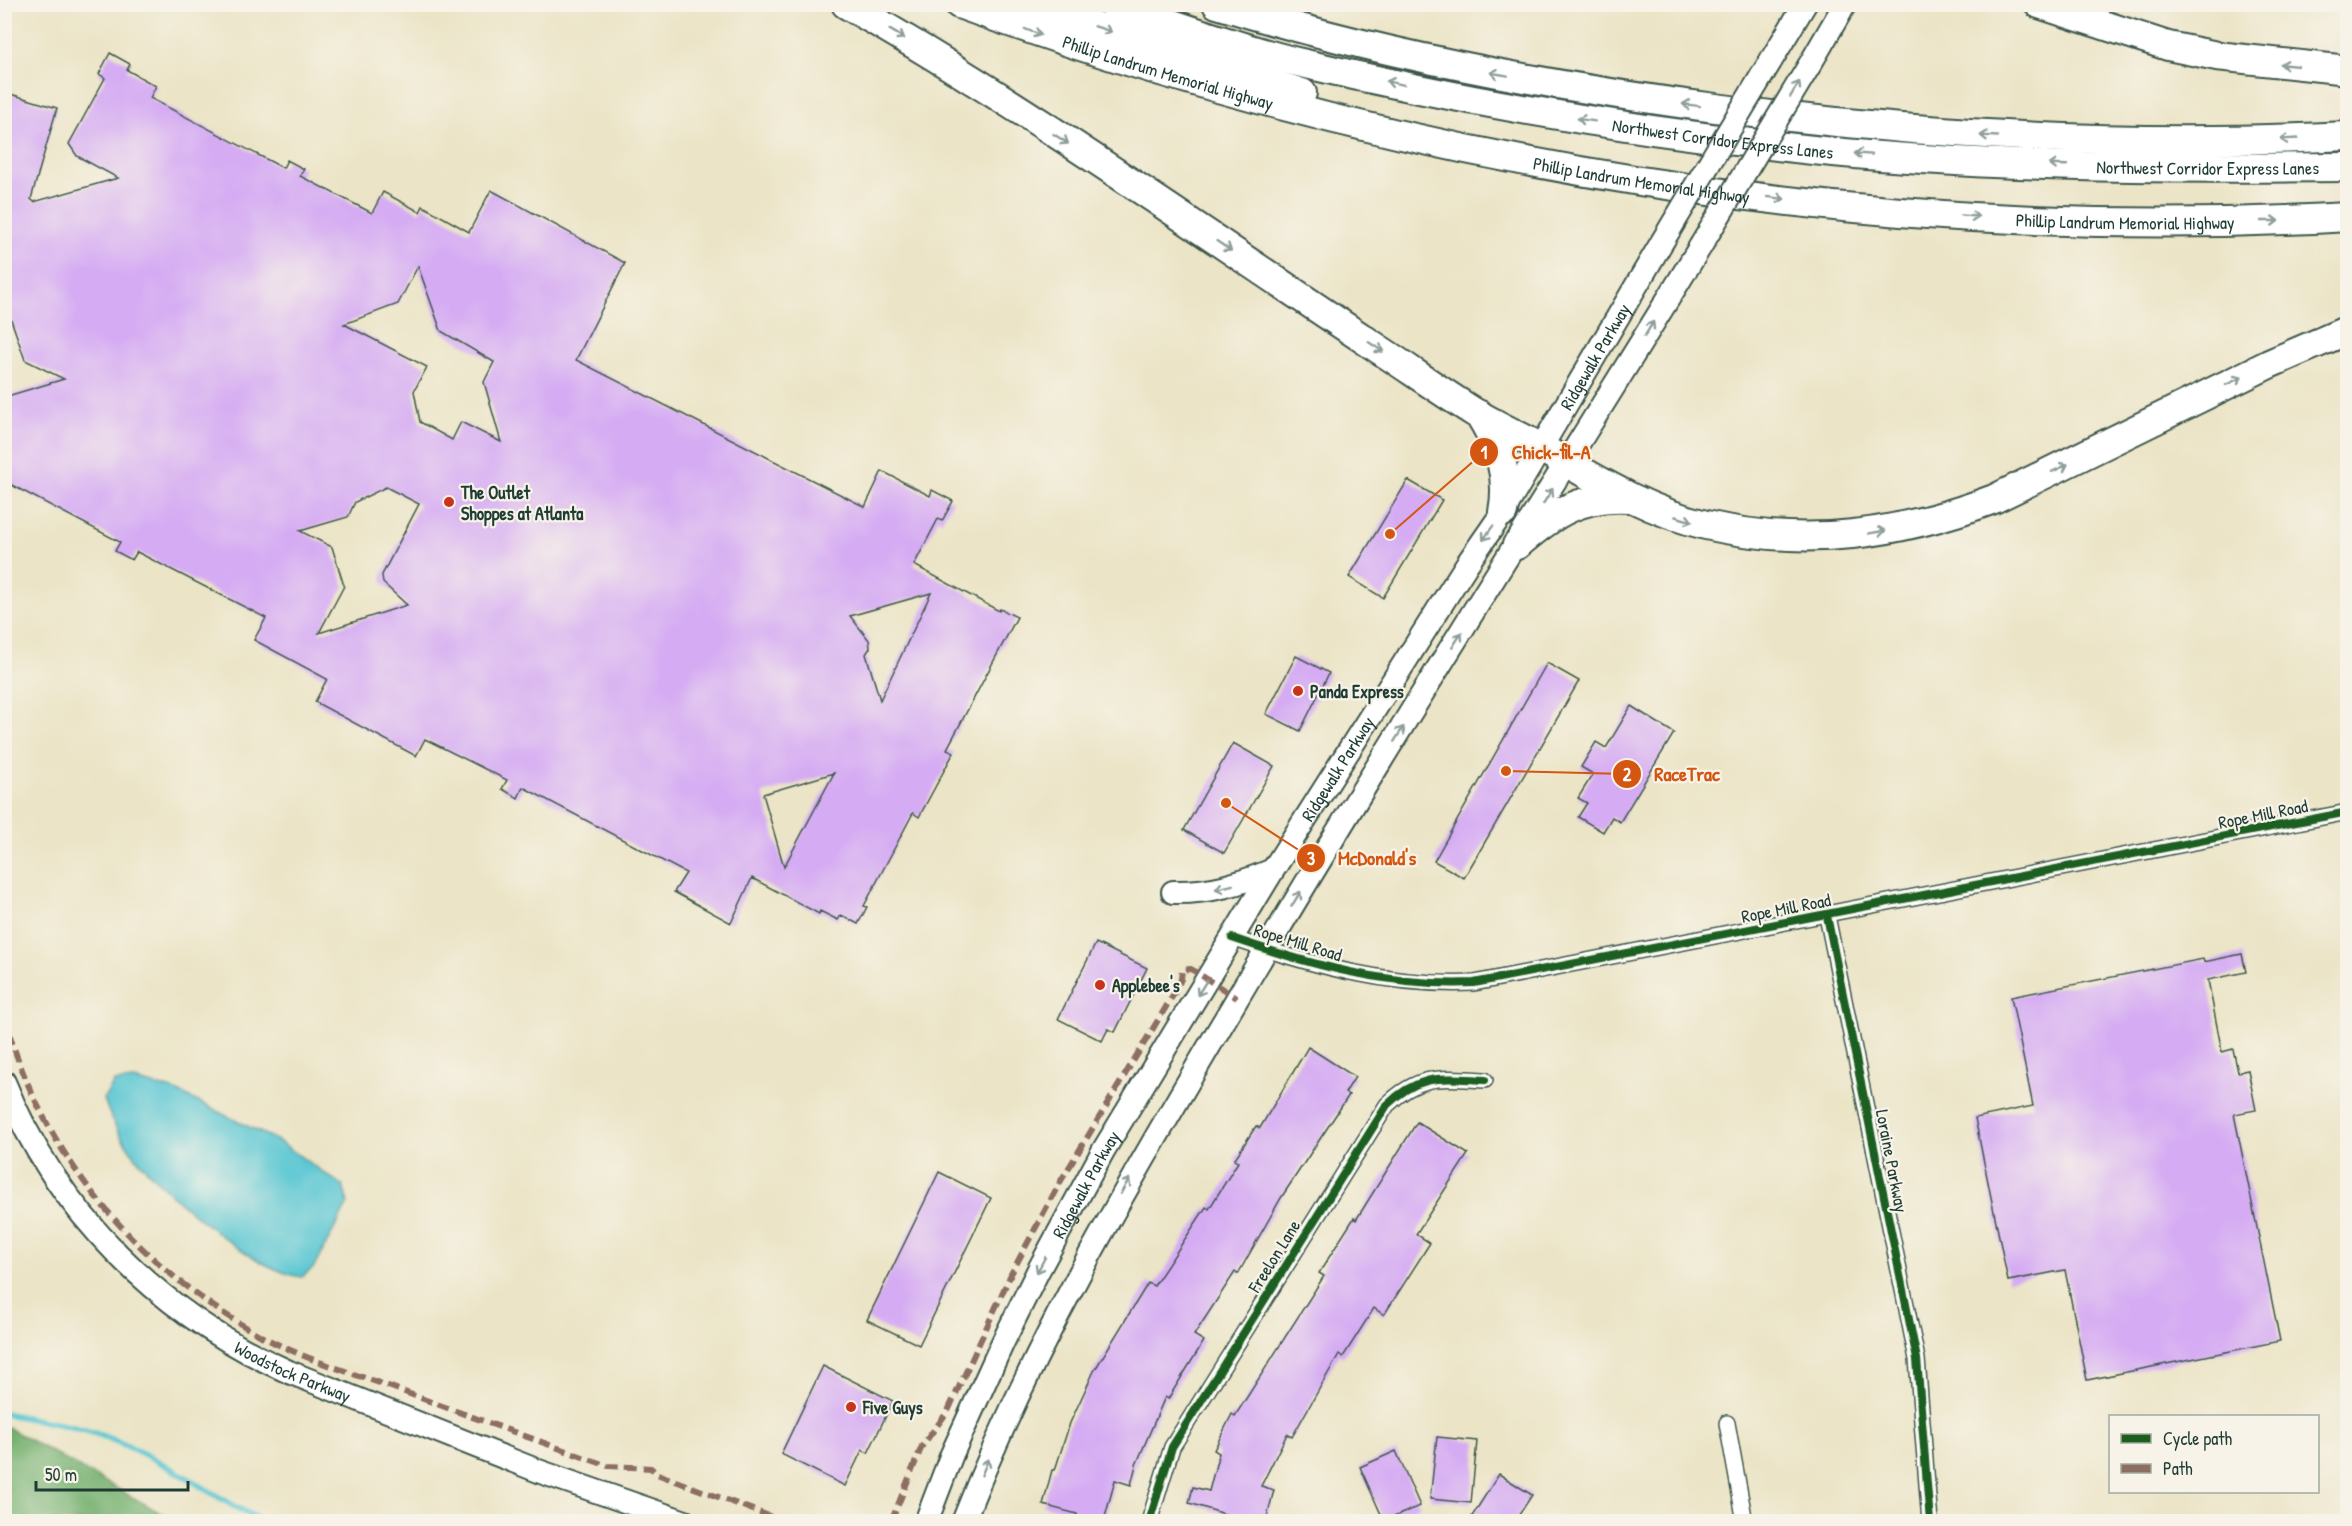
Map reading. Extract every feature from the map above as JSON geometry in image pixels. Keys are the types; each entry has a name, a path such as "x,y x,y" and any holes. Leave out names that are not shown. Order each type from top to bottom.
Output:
{"highway":[{"path":"846,4 900,35 1097,162 1480,415 1629,498 1670,515 1706,525 1776,537 1866,534 1918,525 1994,499 2269,364 2348,330"},
{"name":"Phillip Landrum Memorial Highway","path":"959,4 1067,44 1290,109 1496,155 1688,188 1848,207 1975,216 2101,221 2284,221 2348,217"},
{"path":"1027,4 1496,155"},
{"name":"Northwest Corridor Express Lanes","path":"1113,4 1300,62 1503,106 1684,135 1815,150 1969,161 2206,168 2348,167"},
{"path":"1217,4 1460,67 1660,101 1807,120 1925,132 2137,141 2255,141 2348,136"},
{"path":"2038,4 2168,46 2217,56 2348,69"},
{"path":"1480,415 1498,449 1503,464 1506,494 1503,512"},
{"path":"1517,545 1542,524 1578,503 1607,497 1629,498"}],"main road":[{"name":"Ridgewalk Parkway","path":"926,1521 969,1413 1038,1271 1103,1151 1272,870 1429,622 1503,512 1805,4"},
{"name":"Ridgewalk Parkway","path":"963,1521 1016,1396 1086,1257 1126,1186 1266,950 1700,247 1845,4"},
{"path":"1173,892 1204,892 1226,888 1272,870"},
{"name":"Woodstock Parkway","path":"4,1082 40,1155 75,1206 143,1279 210,1330 253,1356 289,1371 541,1472 685,1521"}],"street":[{"name":"Rope Mill Road","path":"1232,938 1344,972 1399,982 1437,985 1474,983 1827,916 2348,812"},
{"name":"Loraine Parkway","path":"1827,916 1917,1359 1930,1521"},
{"name":"Freelon Lane","path":"1149,1521 1172,1447 1387,1105 1404,1089 1437,1077 1485,1080"},
{"path":"1727,1423 1745,1521"}],"green space":[{"path":"5,1426 175,1521 5,1521"}],"water":[{"path":"134,1080 176,1091 278,1141 343,1186 348,1203 314,1267 302,1277 283,1272 262,1262 217,1233 157,1181 131,1151 120,1134 104,1099 114,1082"}],"building":[{"path":"110,53 130,64 127,70 156,86 150,98 283,168 287,160 304,169 300,176 372,213 383,192 420,212 423,206 469,232 491,190 625,263 576,360 865,507 882,471 930,496 932,490 953,501 942,521 938,519 914,565 999,611 1000,609 1017,617 947,749 954,752 919,817 913,813 864,906 867,907 858,924 841,915 838,920 820,911 819,914 752,878 731,923 674,892 686,873 523,787 518,798 502,789 507,780 425,739 416,756 315,702 327,679 254,640 266,618 137,552 132,560 115,551 120,542 4,481 4,397 64,379 25,360 4,299 4,92 57,108 31,199 34,202 118,178 77,156 69,144 105,78 99,74","holes":["418,266 441,331 494,362 484,382 501,442 461,422 452,440 420,422 414,391 427,367 344,324 398,304","386,487 419,504 382,575 383,583 407,605 319,633 344,586 332,547 300,531 348,517 355,502","931,593 880,700 866,654 870,648 869,640 850,616","834,773 784,867 763,794"]},
{"path":"1408,480 1442,500 1383,598 1349,577"},
{"path":"1296,656 1329,673 1300,731 1266,714"},
{"path":"1547,663 1579,681 1464,878 1434,861"},
{"path":"1631,706 1674,733 1620,822 1612,817 1603,832 1578,817 1587,803 1578,798 1593,774 1581,767 1596,742 1606,748"},
{"path":"1233,743 1274,766 1224,853 1184,830"},
{"path":"1096,943 1147,968 1115,1032 1108,1029 1102,1041 1058,1019"},
{"path":"2242,954 2246,972 2208,980 2222,1052 2233,1049 2238,1072 2248,1070 2256,1110 2234,1114 2280,1341 2087,1380 2065,1270 2008,1281 1975,1118 2033,1106 2011,997 2203,959 2204,962"},
{"path":"1308,1047 1355,1077 1345,1093 1349,1095 1281,1198 1238,1274 1235,1272 1194,1335 1204,1341 1168,1399 1165,1397 1136,1465 1131,1485 1115,1480 1104,1521 1075,1521 1077,1514 1043,1505 1052,1470 1055,1470 1070,1423 1094,1371 1148,1283 1154,1286 1206,1207 1209,1209 1238,1162 1234,1160 1256,1126 1260,1128"},
{"path":"1417,1122 1468,1154 1416,1234 1430,1243 1384,1315 1374,1308 1343,1357 1339,1354 1292,1437 1287,1434 1261,1486 1274,1490 1266,1521 1247,1521 1189,1503 1193,1487 1209,1491 1219,1453 1214,1450 1232,1414 1235,1416 1324,1276 1319,1273 1354,1218 1356,1220"},
{"path":"939,1172 991,1198 919,1345 867,1320"},
{"path":"823,1366 893,1401 868,1453 862,1450 845,1486 781,1454"},
{"path":"1437,1437 1477,1441 1471,1503 1430,1499"},
{"path":"1396,1451 1420,1506 1384,1521 1360,1467"},
{"path":"1499,1474 1532,1495 1515,1521 1469,1521"}],"waterway":[{"path":"4,1413 83,1430 108,1438 148,1456 263,1522"}],"marked path":[{"path":"891,1522 922,1446 948,1411 1011,1274 1059,1184 1175,992 1182,970 1191,969 1237,998"},
{"path":"4,1015 20,1065 42,1113 68,1158 98,1200 133,1239 171,1274 212,1305 272,1342 322,1363 608,1466 651,1468 657,1474 785,1522"}],"cycle path":[{"path":"1232,938 1291,957 1381,978 1474,983 2348,812"},
{"path":"1827,916 1917,1359 1930,1522"},
{"path":"1149,1522 1172,1447 1387,1105 1410,1087 1421,1082 1444,1079 1485,1080"}],"place":[{"name":"The Outlet Shoppes at Atlanta","path":"449,502"},
{"name":"Chick-fil-A","path":"1390,534"},
{"name":"Panda Express","path":"1298,691"},
{"name":"RaceTrac","path":"1506,771"},
{"name":"McDonald's","path":"1226,803"},
{"name":"Applebee's","path":"1100,985"},
{"name":"Five Guys","path":"851,1407"}]}
